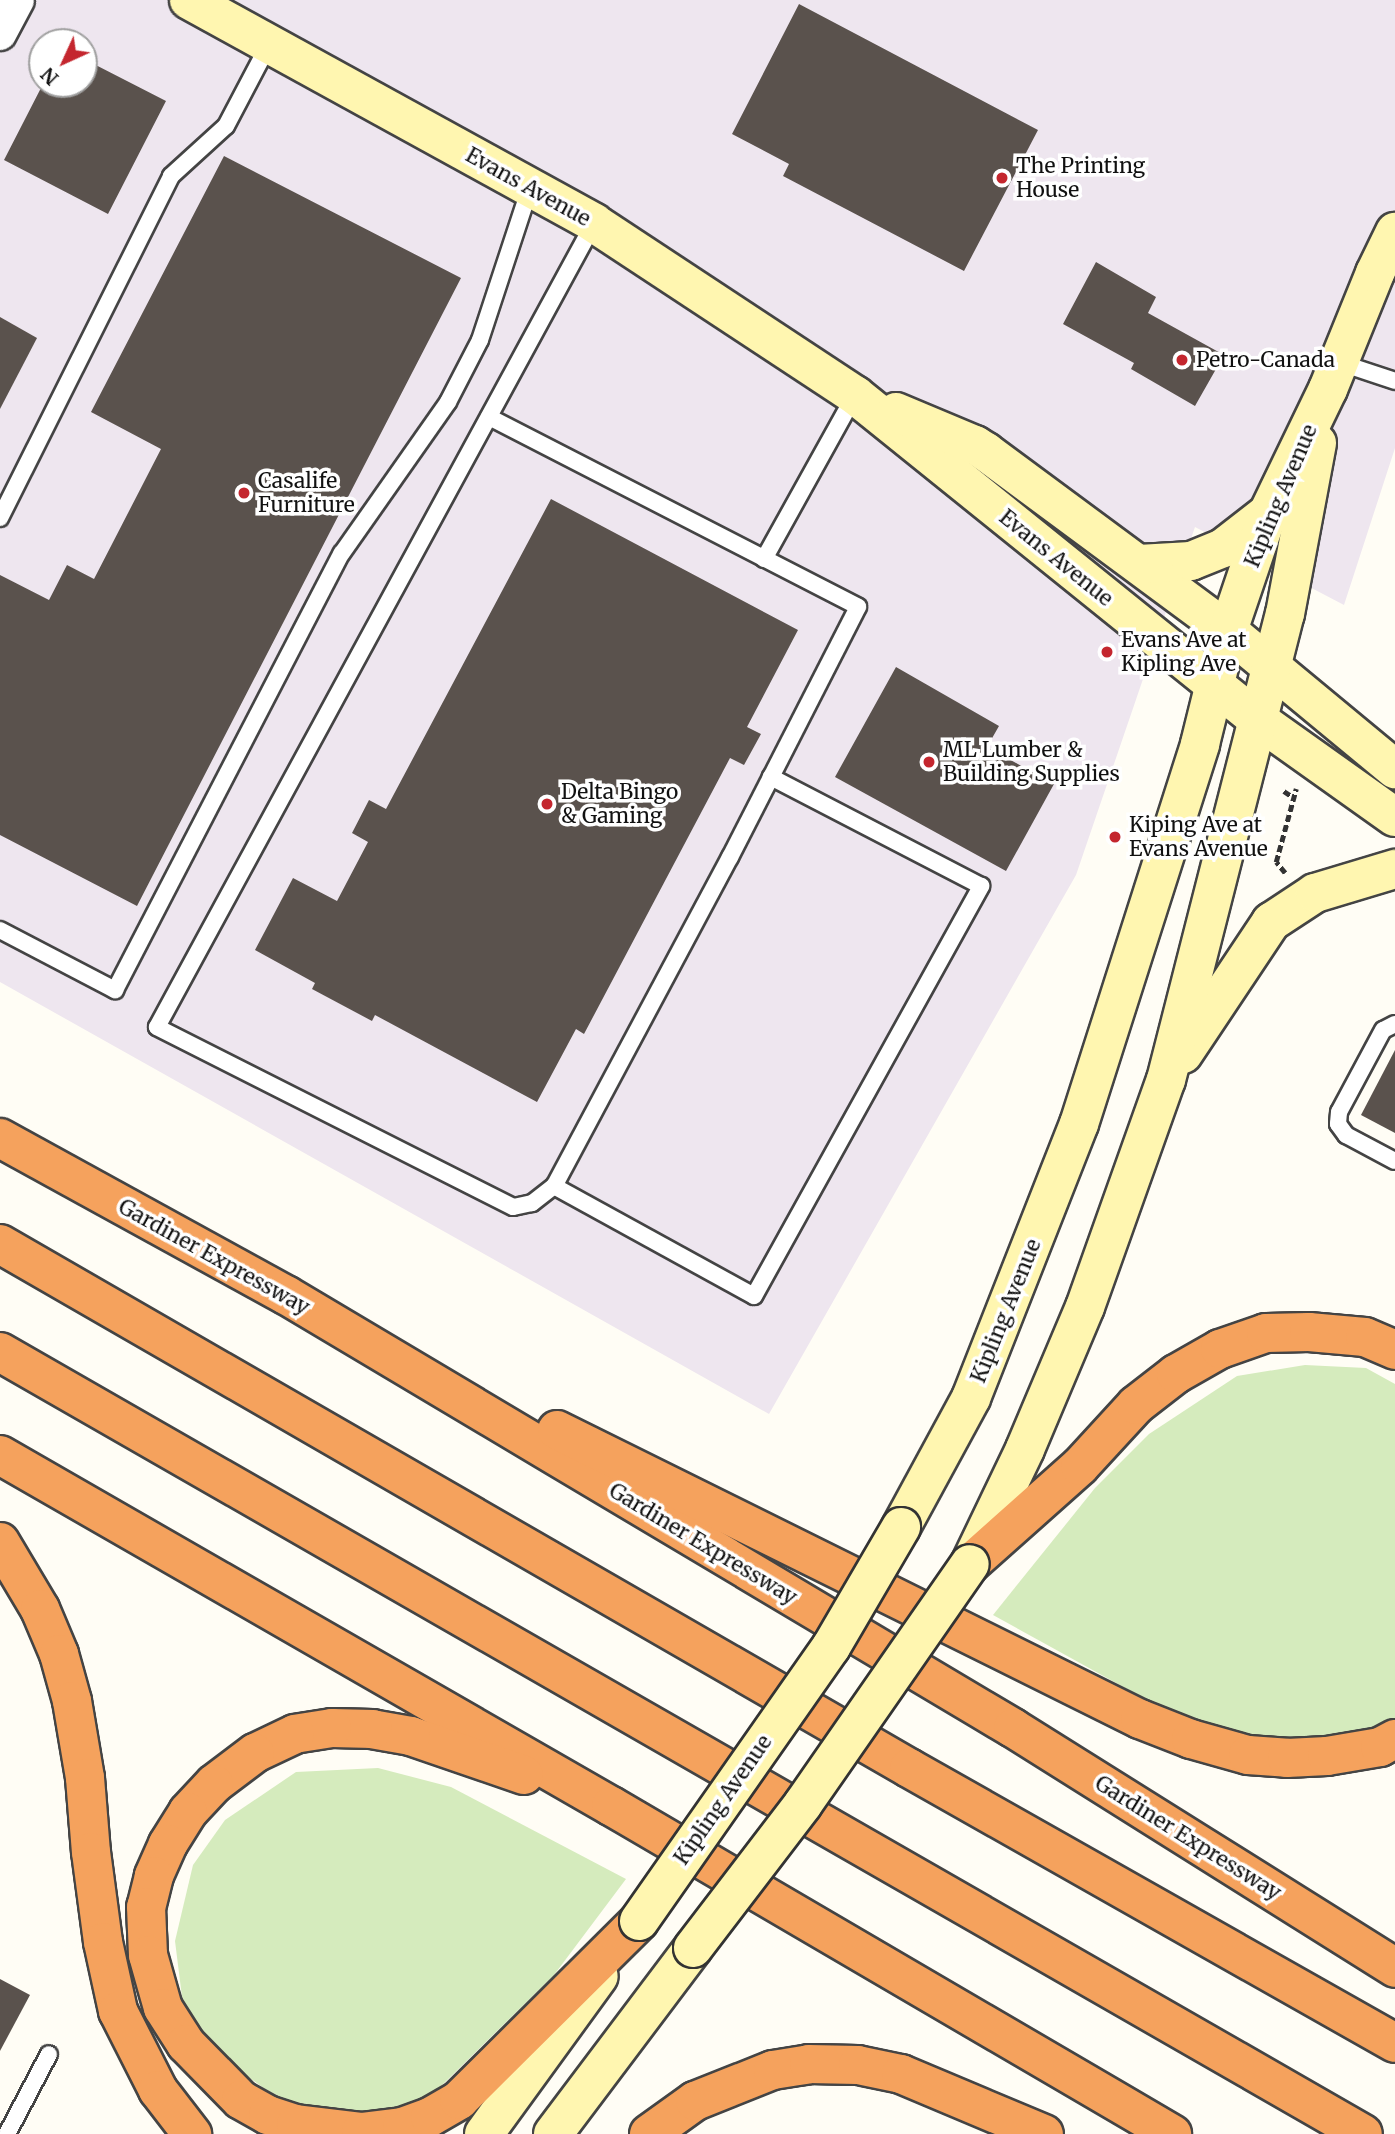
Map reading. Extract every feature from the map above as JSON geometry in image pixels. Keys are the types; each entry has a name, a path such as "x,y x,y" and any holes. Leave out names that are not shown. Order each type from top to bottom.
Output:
{"highway":[{"name":"Gardiner Expressway","path":"0,1138 286,1296 1013,1728 1395,1968"},
{"path":"0,1244 909,1768 1395,2043"},
{"path":"286,1296 1139,1719 1191,1739 1248,1755 1327,1756 1380,1747 1395,1740"},
{"path":"970,1564 1080,1466 1136,1405 1176,1374 1220,1349 1266,1333 1309,1332 1365,1337 1395,1350"},
{"path":"0,1352 1363,2134"},
{"path":"0,1455 611,1806 1172,2134"},
{"path":"0,1542 40,1609 59,1654 72,1701 85,1778 91,1852 103,1942 118,2011 158,2090 192,2134"},
{"path":"611,1806 411,1736 373,1729 332,1728 295,1734 255,1753 214,1784 188,1812 168,1844 154,1876 146,1907 148,1955 163,2008 186,2044 240,2100 268,2115 296,2124 361,2132 402,2127 430,2117 459,2100 639,1921"},
{"path":"649,2134 695,2101 773,2070 808,2064 858,2066 901,2074 1044,2134"}],"main road":[{"name":"Evans Avenue","path":"189,0 594,223 855,395 1257,719 1395,817"},
{"name":"Kipling Avenue","path":"484,2134 639,1921 831,1647 901,1527 971,1398 1079,1124 1200,744 1228,631 1268,513 1333,376 1395,232"},
{"name":"Kipling Avenue","path":"553,2134 803,1804 970,1564 1025,1449 1085,1307 1166,1080 1285,614 1333,376"},
{"name":"Evans Avenue","path":"855,395 975,445 1228,631 1395,769"},
{"path":"1139,564 1199,558 1223,548 1268,513"},
{"path":"1166,1080 1271,922 1315,893 1395,869"}],"street":[{"path":"0,34 18,0"}],"lane":[{"path":"0,518 171,176 226,126 269,44"},
{"path":"0,930 115,990 342,553 448,402 480,340 530,187"},
{"path":"489,417 858,607 554,1186 532,1203 513,1207 157,1027 594,223"},
{"path":"1333,376 1395,381"},
{"path":"764,559 855,395"},
{"path":"554,1186 754,1296 981,887 771,777"},
{"path":"1395,1024 1383,1030 1339,1112 1338,1124 1346,1135 1395,1161"},
{"path":"7,2134 49,2054"}],"path":[{"path":"1292,882 1276,862 1297,784"},
{"path":"1284,791 1293,797"}],"shaded area":[{"path":"0,0 1395,0 1395,448 1344,605 1195,527 1076,875 769,1414 0,982"}],"green space":[{"path":"1305,1365 1366,1368 1395,1384 1395,1719 1381,1728 1319,1740 1236,1735 1167,1711 993,1615 1095,1488 1149,1434 1237,1376"},
{"path":"378,1768 451,1787 626,1879 554,1975 429,2098 355,2117 296,2105 265,2089 226,2061 183,2005 175,1941 193,1865 225,1820 296,1772"}],"building":[{"path":"799,4 1038,130 964,271 783,176 789,164 732,134"},
{"path":"98,66 166,101 108,214 4,160 36,98 98,98"},
{"name":"Casalife Furniture","path":"224,156 461,278 137,906 0,835 0,575 49,600 67,565 94,579 161,449 91,412"},
{"path":"1096,262 1156,297 1148,313 1224,355 1195,406 1131,369 1134,363 1063,324"},
{"path":"0,317 37,338 0,409"},
{"name":"Delta Bingo & Gaming","path":"551,499 798,630 747,727 761,734 744,765 730,758 584,1034 576,1029 537,1102 375,1015 372,1021 312,989 315,983 255,950 293,878 337,901 368,842 352,833 369,800 386,809"},
{"name":"ML Lumber & Building Supplies","path":"896,667 999,726 987,747 1054,784 1006,871 835,777"},
{"path":"1395,1050 1395,1133 1361,1115"},
{"path":"0,1979 30,1995 0,2051"}],"place":[{"name":"The Printing House","path":"1002,178"},
{"name":"Petro-Canada","path":"1182,360"},
{"name":"Casalife Furniture","path":"244,493"},
{"name":"Evans Ave at Kipling Ave","path":"1107,652"},
{"name":"ML Lumber & Building Supplies","path":"929,762"},
{"name":"Delta Bingo & Gaming","path":"547,804"},
{"name":"Kiping Ave at Evans Avenue","path":"1115,837"}]}
